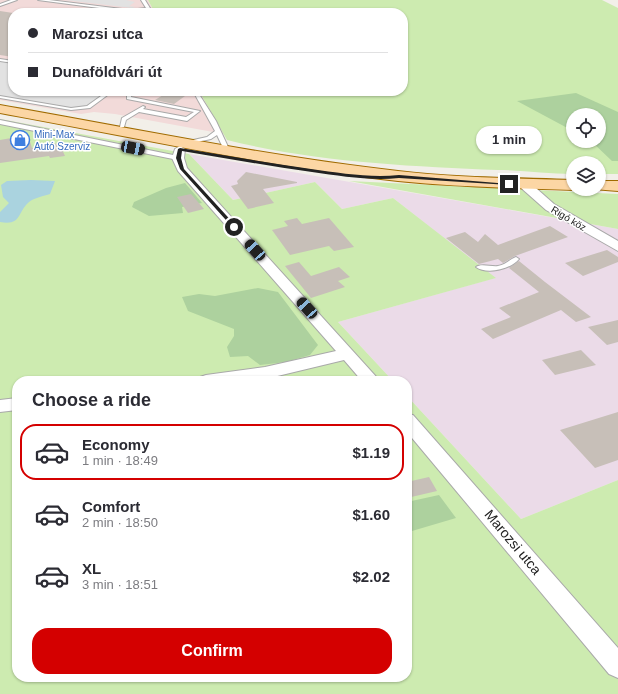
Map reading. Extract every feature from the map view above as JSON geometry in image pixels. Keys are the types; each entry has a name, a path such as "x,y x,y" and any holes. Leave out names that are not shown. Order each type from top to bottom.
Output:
{"main road":[{"path":"88,107 88,114 97,121 163,134 182,148"},
{"path":"0,109 144,135 149,139 182,148 226,149 306,164 399,176 524,184 566,185"},
{"path":"0,116 324,173 384,178 399,176"},
{"path":"606,186 618,186"}],"street":[{"path":"182,148 182,169 368,376"},
{"name":"Rigó köz","path":"524,184 550,207 618,247"},
{"path":"243,376 265,373 348,354"},
{"path":"0,406 12,405"},
{"name":"Marozsi utca","path":"412,426 618,666"}],"lane":[{"path":"0,5 15,0"},
{"path":"40,0 100,8"},
{"path":"0,97 65,108 88,107 104,96"},
{"path":"129,96 129,98 198,110 187,119 138,110"},
{"path":"198,96 226,149"},
{"path":"122,126 124,119 150,102"},
{"path":"0,122 182,148 209,138 217,132"},
{"path":"478,267 489,269 505,267 516,259"}],"shaded area":[{"path":"0,0 148,0 152,8 8,8 8,96 202,96 224,134 115,114 94,112 81,114 0,100"},
{"path":"65,0 126,0 135,2 129,6 135,7 132,8"},
{"path":"0,60 8,61 8,96 104,96 88,107 71,109 0,97"},
{"path":"189,154 618,229 618,480 521,519 412,401 412,376 388,376 338,322 495,278 393,198 342,209 315,182 233,200"}],"green space":[{"path":"148,0 602,0 618,8 618,174 606,174 606,156 566,156 566,174 396,165 328,158 227,140 202,96 408,96 408,8 152,8"},
{"path":"576,93 618,112 618,161 612,161 598,148 606,148 606,108 566,108 566,127 517,101"},
{"path":"0,119 189,154 233,200 315,182 342,209 393,198 496,278 338,322 388,376 12,376 12,682 412,682 412,401 521,519 618,480 618,694 0,694"},
{"path":"349,181 566,191 566,196 606,196 606,193 618,194 618,229"},
{"path":"185,183 202,203 182,207 183,213 149,216 132,207 134,202 166,188"},
{"path":"258,288 278,292 318,345 310,355 286,362 260,365 248,356 230,357 227,347 234,336 234,329 188,311 182,297 199,294 215,296"},
{"path":"439,495 456,518 412,531 412,501"}],"water":[{"path":"7,181 55,181 50,194 36,198 29,202 16,220 7,223 0,222 0,212 9,203 3,197 1,185"}],"building":[{"path":"0,11 8,12 8,56 0,55"},
{"path":"162,96 185,96 174,104 155,100"},
{"path":"28,135 32,148 59,143 65,156 50,158 49,156 0,163 0,140"},
{"path":"246,172 297,183 263,189 274,203 248,209 231,186 238,184 237,181"},
{"path":"191,194 204,209 188,213 177,197"},
{"path":"297,218 302,224 329,218 354,247 334,251 329,246 290,255 272,230 288,226 284,221"},
{"path":"550,226 568,237 515,256 503,263 498,259 479,264 446,238 465,232 478,242 485,234 498,245"},
{"path":"607,250 618,257 618,262 583,276 565,263"},
{"path":"519,261 591,317 576,322 561,310 493,339 481,329 511,317 499,308 539,292 509,268"},
{"path":"299,262 311,276 339,267 350,277 338,281 345,287 311,298 285,266"},
{"path":"618,320 618,342 607,345 588,327"},
{"path":"581,350 596,365 555,375 542,360"},
{"path":"618,412 618,460 595,468 560,430"},
{"path":"429,477 437,491 412,497 412,481"}],"place":[{"name":"Mini-Max Autó Szerviz","path":"20,140"}],"route":[{"path":"234,227 182,169 178,158 180,149 274,166 351,176 384,178 399,176 509,184"}]}
